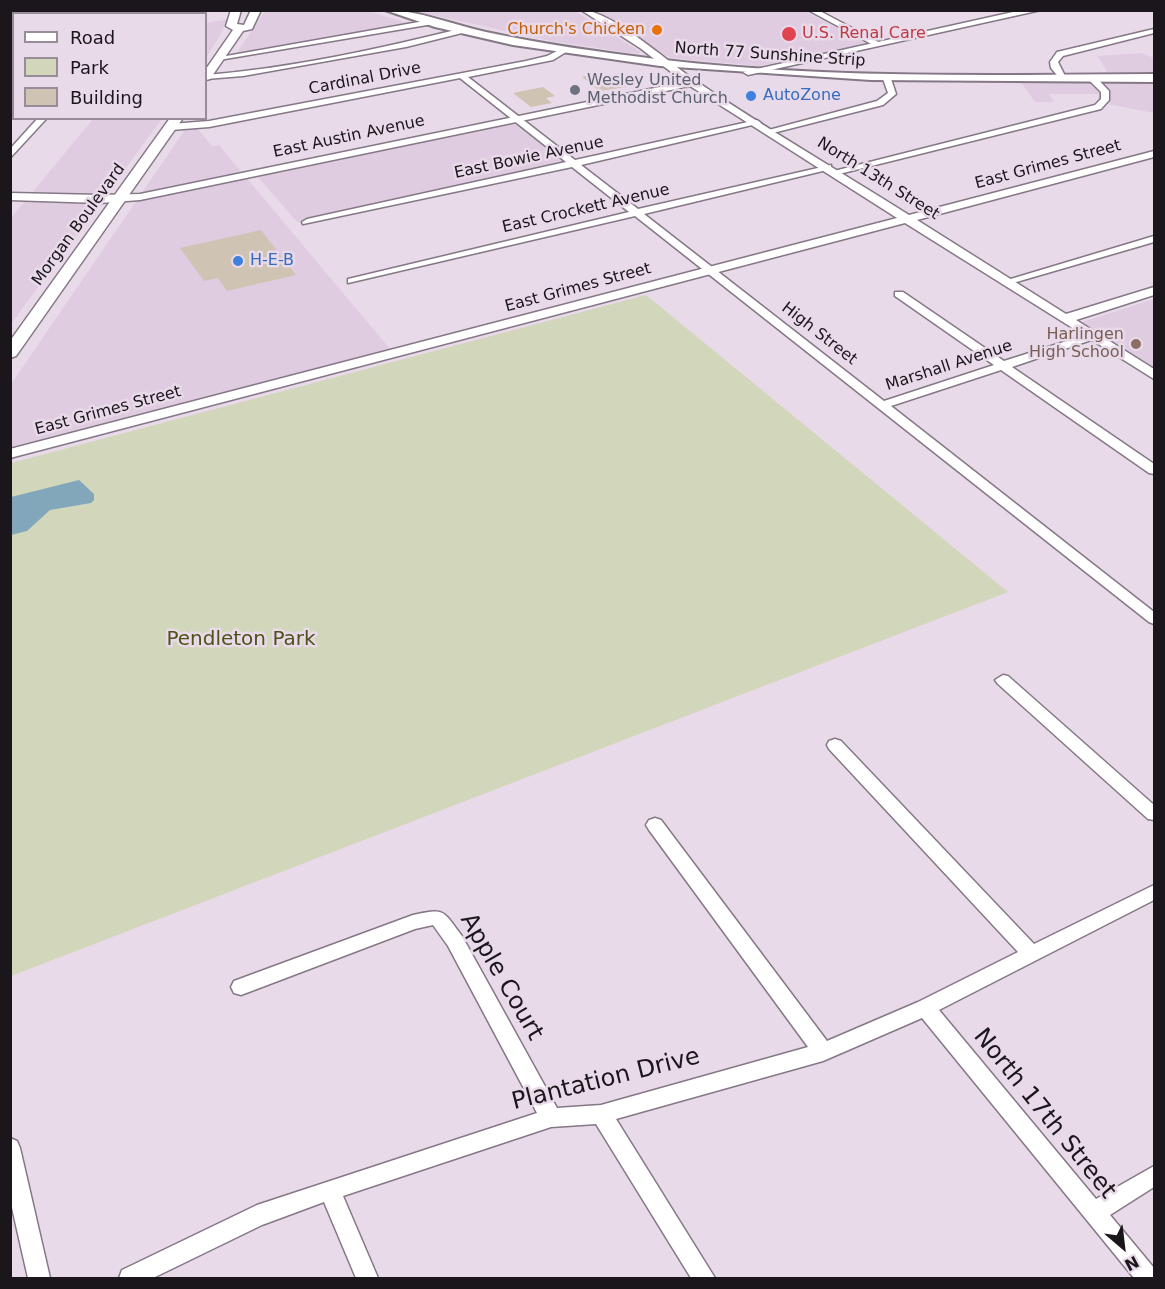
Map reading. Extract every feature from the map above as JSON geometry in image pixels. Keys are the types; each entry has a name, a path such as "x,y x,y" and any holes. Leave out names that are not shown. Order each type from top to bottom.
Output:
{"main road":[{"path":"236,10 231,26 239,29 248,27 256,10"},
{"name":"North 77 Sunshine Strip","path":"390,10 464,30 562,50 748,72 887,79 1155,78"},
{"path":"207,76 239,29"},
{"name":"Morgan Boulevard","path":"10,353 174,123"}],"street":[{"name":"North 13th Street","path":"585,10 643,46 692,83 1155,375"},
{"path":"814,12 839,10"},
{"path":"748,72 1037,10"},
{"path":"814,12 878,44"},
{"path":"219,58 430,22"},
{"path":"207,77 243,74 406,45 464,30"},
{"path":"1064,78 1055,68 1054,62 1060,54 1155,32"},
{"name":"Cardinal Drive","path":"174,123 209,124 550,58 562,50"},
{"name":"High Street","path":"462,76 1153,615"},
{"name":"East Crockett Avenue","path":"352,281 1098,107 1106,100 1105,91 1092,78"},
{"path":"769,131 880,104 892,94 887,79"},
{"name":"East Austin Avenue","path":"10,196 140,197 692,83"},
{"path":"10,155 41,120"},
{"name":"East Bowie Avenue","path":"307,222 757,123"},
{"path":"10,140 27,137"},
{"name":"East Grimes Street","path":"10,454 1155,154"},
{"path":"1009,281 1155,239"},
{"path":"1067,318 1155,291"},
{"path":"899,294 1155,470"},
{"name":"Marshall Avenue","path":"883,405 1093,336"},
{"path":"1003,680 1155,814"},
{"path":"835,745 1031,953"},
{"path":"655,825 823,1052"},
{"name":"Plantation Drive","path":"130,1278 257,1216 330,1190 551,1118 601,1114 823,1052 925,1008 1155,892"},
{"name":"Apple Court","path":"241,987 413,922 437,918 455,941 551,1118"},
{"name":"North 17th Street","path":"925,1008 1148,1278"},
{"path":"601,1114 704,1278"},
{"path":"10,1148 39,1278"},
{"path":"1093,1213 1155,1176"},
{"path":"330,1190 367,1278"}],"shaded area":[{"path":"265,11 368,11 411,24 236,54"},
{"path":"414,11 575,11 641,52 638,54 551,41"},
{"path":"593,11 804,11 869,44 760,66 670,58"},
{"path":"228,19 207,56 207,23"},
{"path":"1141,53 1154,58 1154,113 1097,102 1099,94 1049,94 1054,102 1035,102 1014,73 1107,72 1098,56"},
{"path":"92,120 161,120 11,324 11,218"},
{"path":"191,121 212,146 219,145 390,349 11,447 11,384"},
{"path":"515,122 566,162 297,222 257,176"},
{"name":"Harlingen High School","path":"1154,299 1154,367 1082,322"}],"green space":[{"name":"Pendleton Park","path":"646,295 1008,592 11,976 11,463"}],"water":[{"path":"79,480 94,494 94,500 91,503 50,510 27,531 11,535 11,497"}],"building":[{"path":"608,74 627,87 599,91 582,77"},
{"path":"543,87 555,96 546,98 552,103 531,107 513,93"},
{"name":"H-E-B","path":"261,230 296,275 227,291 218,278 204,281 180,248"}],"place":[{"name":"Church's Chicken","path":"657,30"},
{"name":"U.S. Renal Care","path":"789,34"},
{"name":"Wesley United Methodist Church","path":"575,90"},
{"name":"AutoZone","path":"751,96"},
{"name":"H-E-B","path":"238,261"},
{"name":"Harlingen High School","path":"1136,344"}]}
